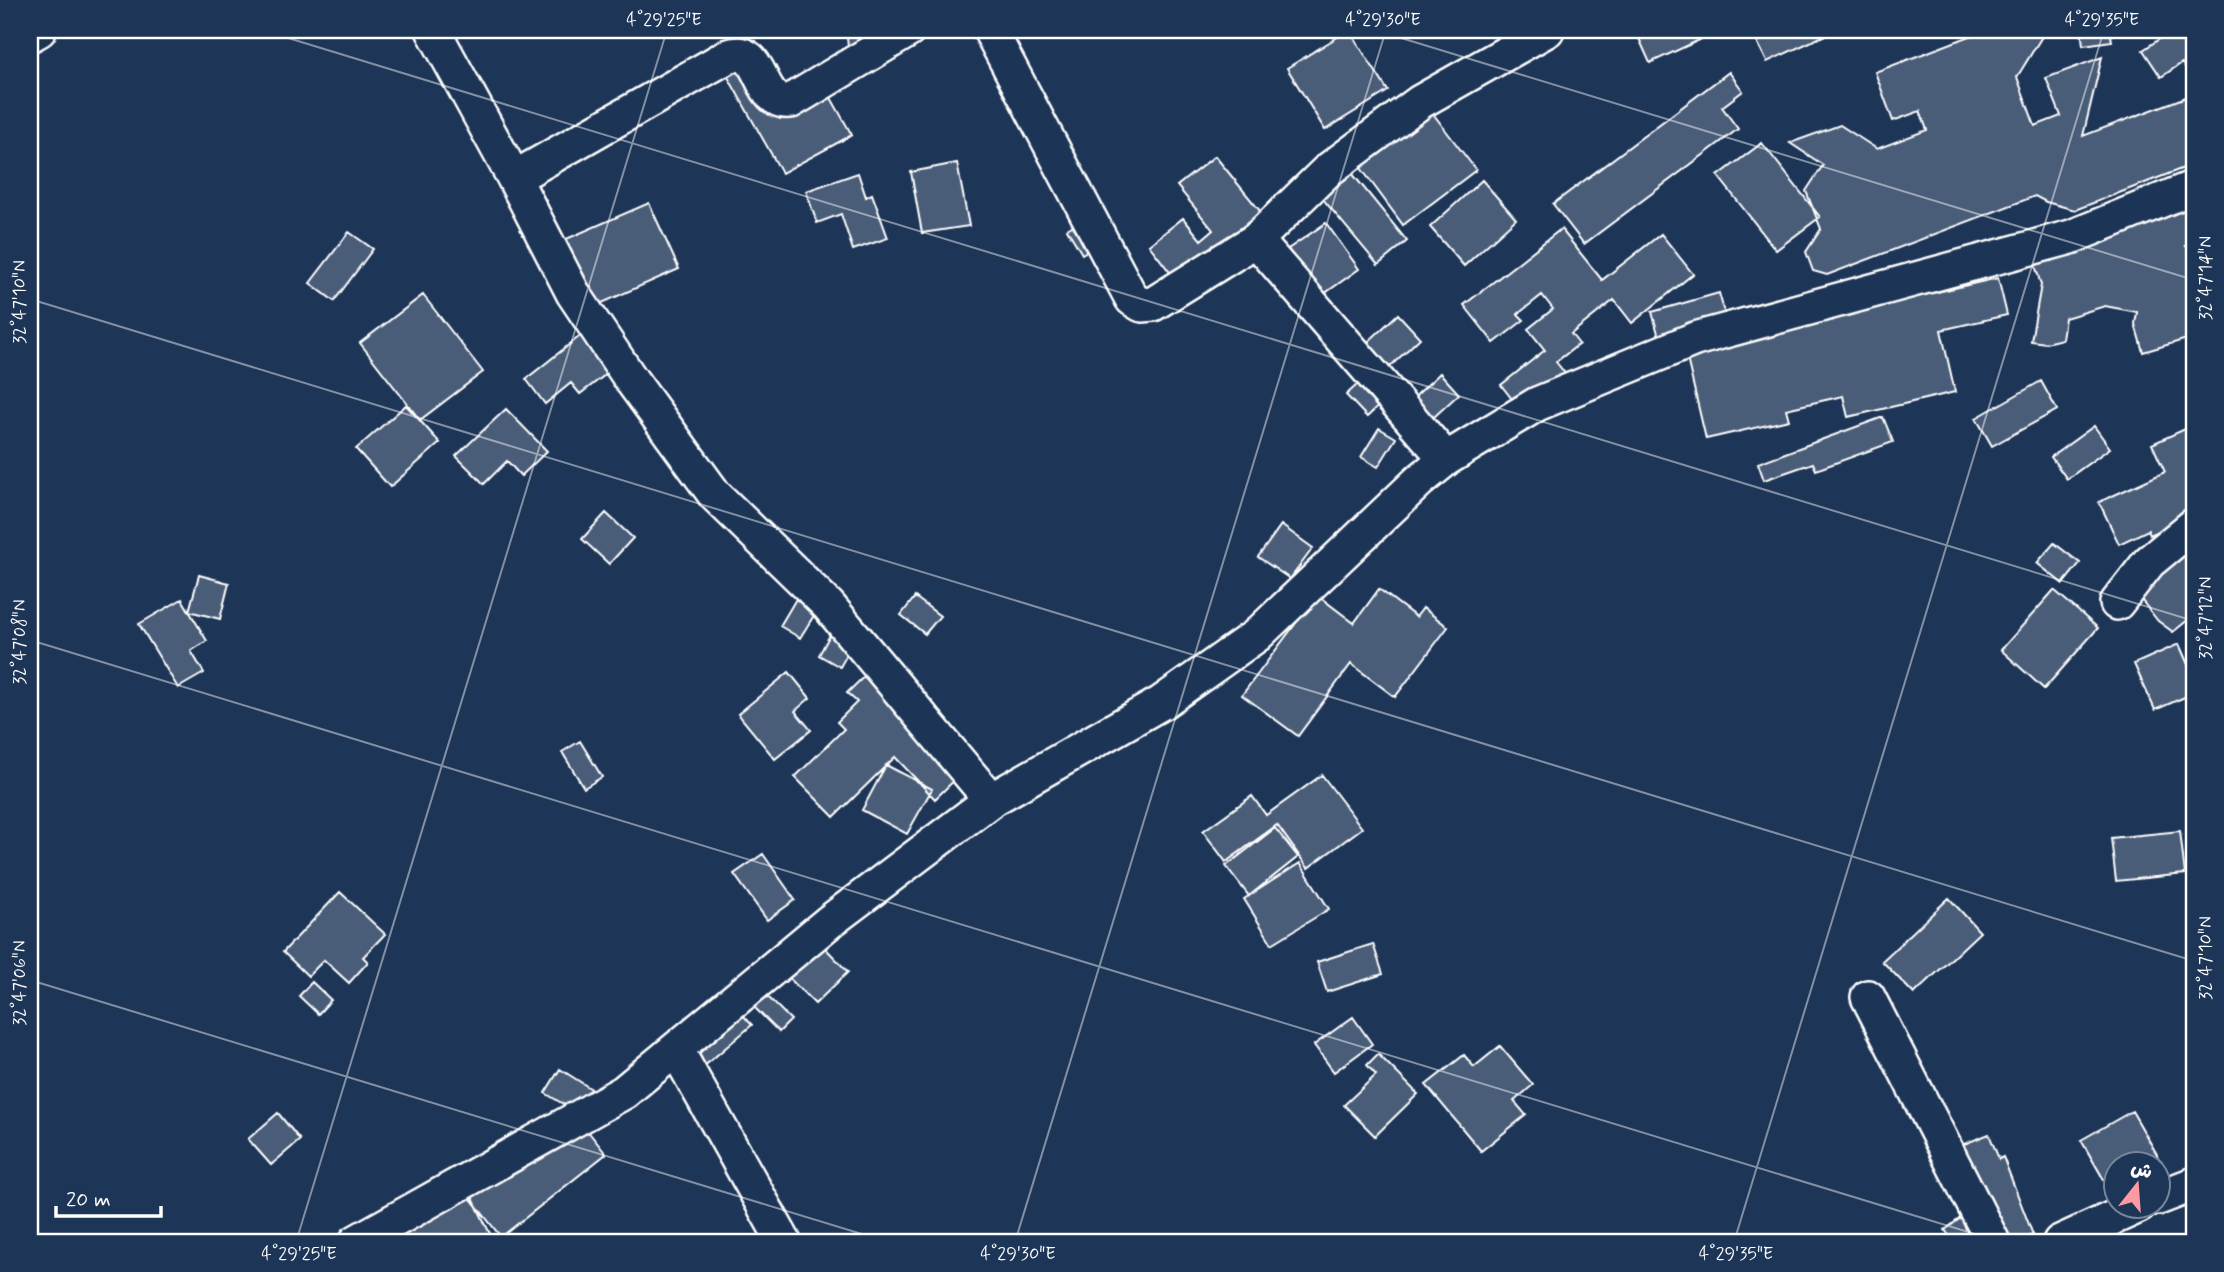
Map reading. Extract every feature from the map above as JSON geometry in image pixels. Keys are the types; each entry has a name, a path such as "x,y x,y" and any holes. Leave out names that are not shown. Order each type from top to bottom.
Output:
{"street":[{"path":"30,35 39,30"},
{"path":"433,30 573,293 632,381 715,495 828,605 991,800"},
{"path":"514,178 728,56 738,53 746,56 754,64 773,98 781,103 791,101 909,30"},
{"path":"990,30 1132,299 1142,305 1153,304 1256,240 1328,170 1420,102 1547,30"},
{"path":"356,1242 624,1092 829,922 991,800 1161,703 1257,635 1419,481 1447,459 1537,404 1696,339 2071,237 2194,187"},
{"path":"1256,240 1447,459"},
{"path":"2117,603 2149,562 2194,524"},
{"path":"1868,997 1993,1242"},
{"path":"676,1049 784,1242"},
{"path":"2172,1193 2194,1184"},
{"path":"2060,1242 2108,1220"}],"building":[{"path":"846,30 899,30 849,54"},
{"path":"1349,30 1388,91 1325,130 1287,68"},
{"path":"1645,30 1721,30 1650,63 1637,34"},
{"path":"1751,30 1836,30 1767,62"},
{"path":"1986,30 2046,30 2017,77 2035,126 2061,116 2046,78 2102,57 2083,136 2194,94 2194,164 2075,210 2035,196 1827,275 1813,271 1806,252 1821,229 1806,191 1823,165 1790,143 1840,125 1877,149 1927,130 1920,111 1893,121 1875,72"},
{"path":"2081,30 2110,30 2112,41 2083,45"},
{"path":"2173,30 2194,30 2194,83 2182,63 2161,77 2143,50"},
{"path":"747,57 776,113 825,87 852,135 782,173 724,70"},
{"path":"1729,72 1743,91 1722,107 1738,129 1584,244 1553,204"},
{"path":"1431,111 1476,170 1403,225 1358,164"},
{"path":"1762,143 1820,217 1776,250 1718,176"},
{"path":"1215,156 1261,212 1176,280 1149,245 1183,218 1201,240 1213,230 1177,186"},
{"path":"957,163 969,226 922,233 911,172"},
{"path":"1347,167 1407,241 1378,265 1317,192"},
{"path":"858,173 866,197 872,194 888,238 853,250 841,214 817,223 806,191"},
{"path":"1482,180 1516,219 1464,266 1430,227"},
{"path":"2194,200 2194,244 2185,246 2194,248 2194,337 2143,352 2135,324 2137,312 2105,306 2065,318 2062,339 2046,343 2031,341 2041,285 2035,265 2084,251 2088,231"},
{"path":"649,203 679,269 593,307 564,240"},
{"path":"1101,209 1116,234 1082,254 1067,229"},
{"path":"1326,223 1359,269 1321,296 1288,249"},
{"path":"1561,229 1602,280 1661,234 1693,274 1632,323 1614,300 1571,334 1579,344 1556,362 1572,382 1527,418 1501,385 1545,350 1528,329 1553,309 1542,295 1518,314 1524,320 1494,343 1464,305"},
{"path":"349,232 373,249 334,301 310,283"},
{"path":"1998,278 2007,315 1941,330 1955,392 1848,417 1843,396 1786,409 1789,420 1706,439 1685,350"},
{"path":"1719,293 1726,318 1659,337 1652,312"},
{"path":"423,295 483,372 420,420 360,343"},
{"path":"1398,314 1420,338 1372,384 1386,399 1367,417 1346,395 1372,371 1355,354"},
{"path":"594,325 622,362 580,394 571,383 545,404 526,379"},
{"path":"1440,373 1459,394 1409,440 1390,420"},
{"path":"2041,381 2057,410 1992,446 1976,418"},
{"path":"406,405 440,443 390,487 356,449"},
{"path":"506,409 547,451 521,476 507,461 484,484 456,456"},
{"path":"1883,417 1893,442 1816,470 1813,463 1764,480 1758,463"},
{"path":"2194,425 2194,515 2150,535 2148,530 2119,544 2099,502 2165,472 2152,444"},
{"path":"2094,426 2110,448 2067,479 2051,457"},
{"path":"1379,428 1396,438 1378,467 1361,457"},
{"path":"606,513 633,538 609,564 582,539"},
{"path":"1281,525 1313,548 1290,579 1258,557"},
{"path":"2194,530 2194,615 2173,632 2158,621 2134,595"},
{"path":"2054,543 2080,563 2063,584 2037,563"},
{"path":"199,575 229,583 220,619 189,611"},
{"path":"1379,589 1416,617 1423,608 1448,627 1395,697 1351,664 1298,736 1242,695 1317,595 1354,623"},
{"path":"2054,590 2098,628 2044,689 2001,650"},
{"path":"800,592 821,604 800,638 780,626"},
{"path":"915,597 940,616 925,634 901,615"},
{"path":"182,599 207,641 191,651 204,673 178,688 139,624"},
{"path":"840,616 862,628 840,667 819,655"},
{"path":"2179,644 2194,678 2194,693 2155,710 2134,664"},
{"path":"883,658 966,769 935,799 895,757 834,817 795,777 844,729 837,722 857,702 847,693"},
{"path":"789,672 810,698 795,711 811,730 775,759 738,714"},
{"path":"580,741 602,777 584,788 562,752"},
{"path":"886,765 932,789 907,834 862,810"},
{"path":"1322,775 1362,828 1308,868 1277,825 1226,862 1203,831 1252,796 1266,815"},
{"path":"1275,828 1298,857 1249,896 1226,866"},
{"path":"2180,831 2185,874 2116,881 2111,838"},
{"path":"763,854 795,900 767,920 734,874"},
{"path":"1300,863 1329,909 1272,944 1244,899"},
{"path":"340,892 385,934 363,957 368,962 349,983 324,960 308,976 283,952"},
{"path":"1949,898 1980,932 1914,994 1882,961"},
{"path":"814,936 848,972 815,1004 780,969"},
{"path":"1373,944 1383,974 1327,992 1317,962"},
{"path":"312,982 331,1000 318,1014 299,996"},
{"path":"757,986 791,1020 779,1032 745,998"},
{"path":"725,995 752,1025 702,1068 687,1050"},
{"path":"1353,1017 1372,1044 1334,1072 1314,1045"},
{"path":"1500,1046 1533,1085 1514,1101 1526,1115 1481,1151 1426,1085 1464,1055 1474,1067"},
{"path":"1378,1054 1418,1094 1375,1136 1344,1105 1376,1075 1367,1065"},
{"path":"560,1069 593,1090 578,1113 545,1093"},
{"path":"572,1111 606,1154 501,1237 468,1195"},
{"path":"2132,1111 2154,1150 2102,1150 2102,1176 2081,1140"},
{"path":"278,1113 300,1140 271,1165 248,1139"},
{"path":"1989,1134 1999,1159 2003,1157 2033,1235 2014,1242 1996,1242 1959,1146"},
{"path":"469,1190 494,1242 405,1242 396,1223"},
{"path":"1971,1210 1995,1242 1954,1242 1945,1230"}]}
